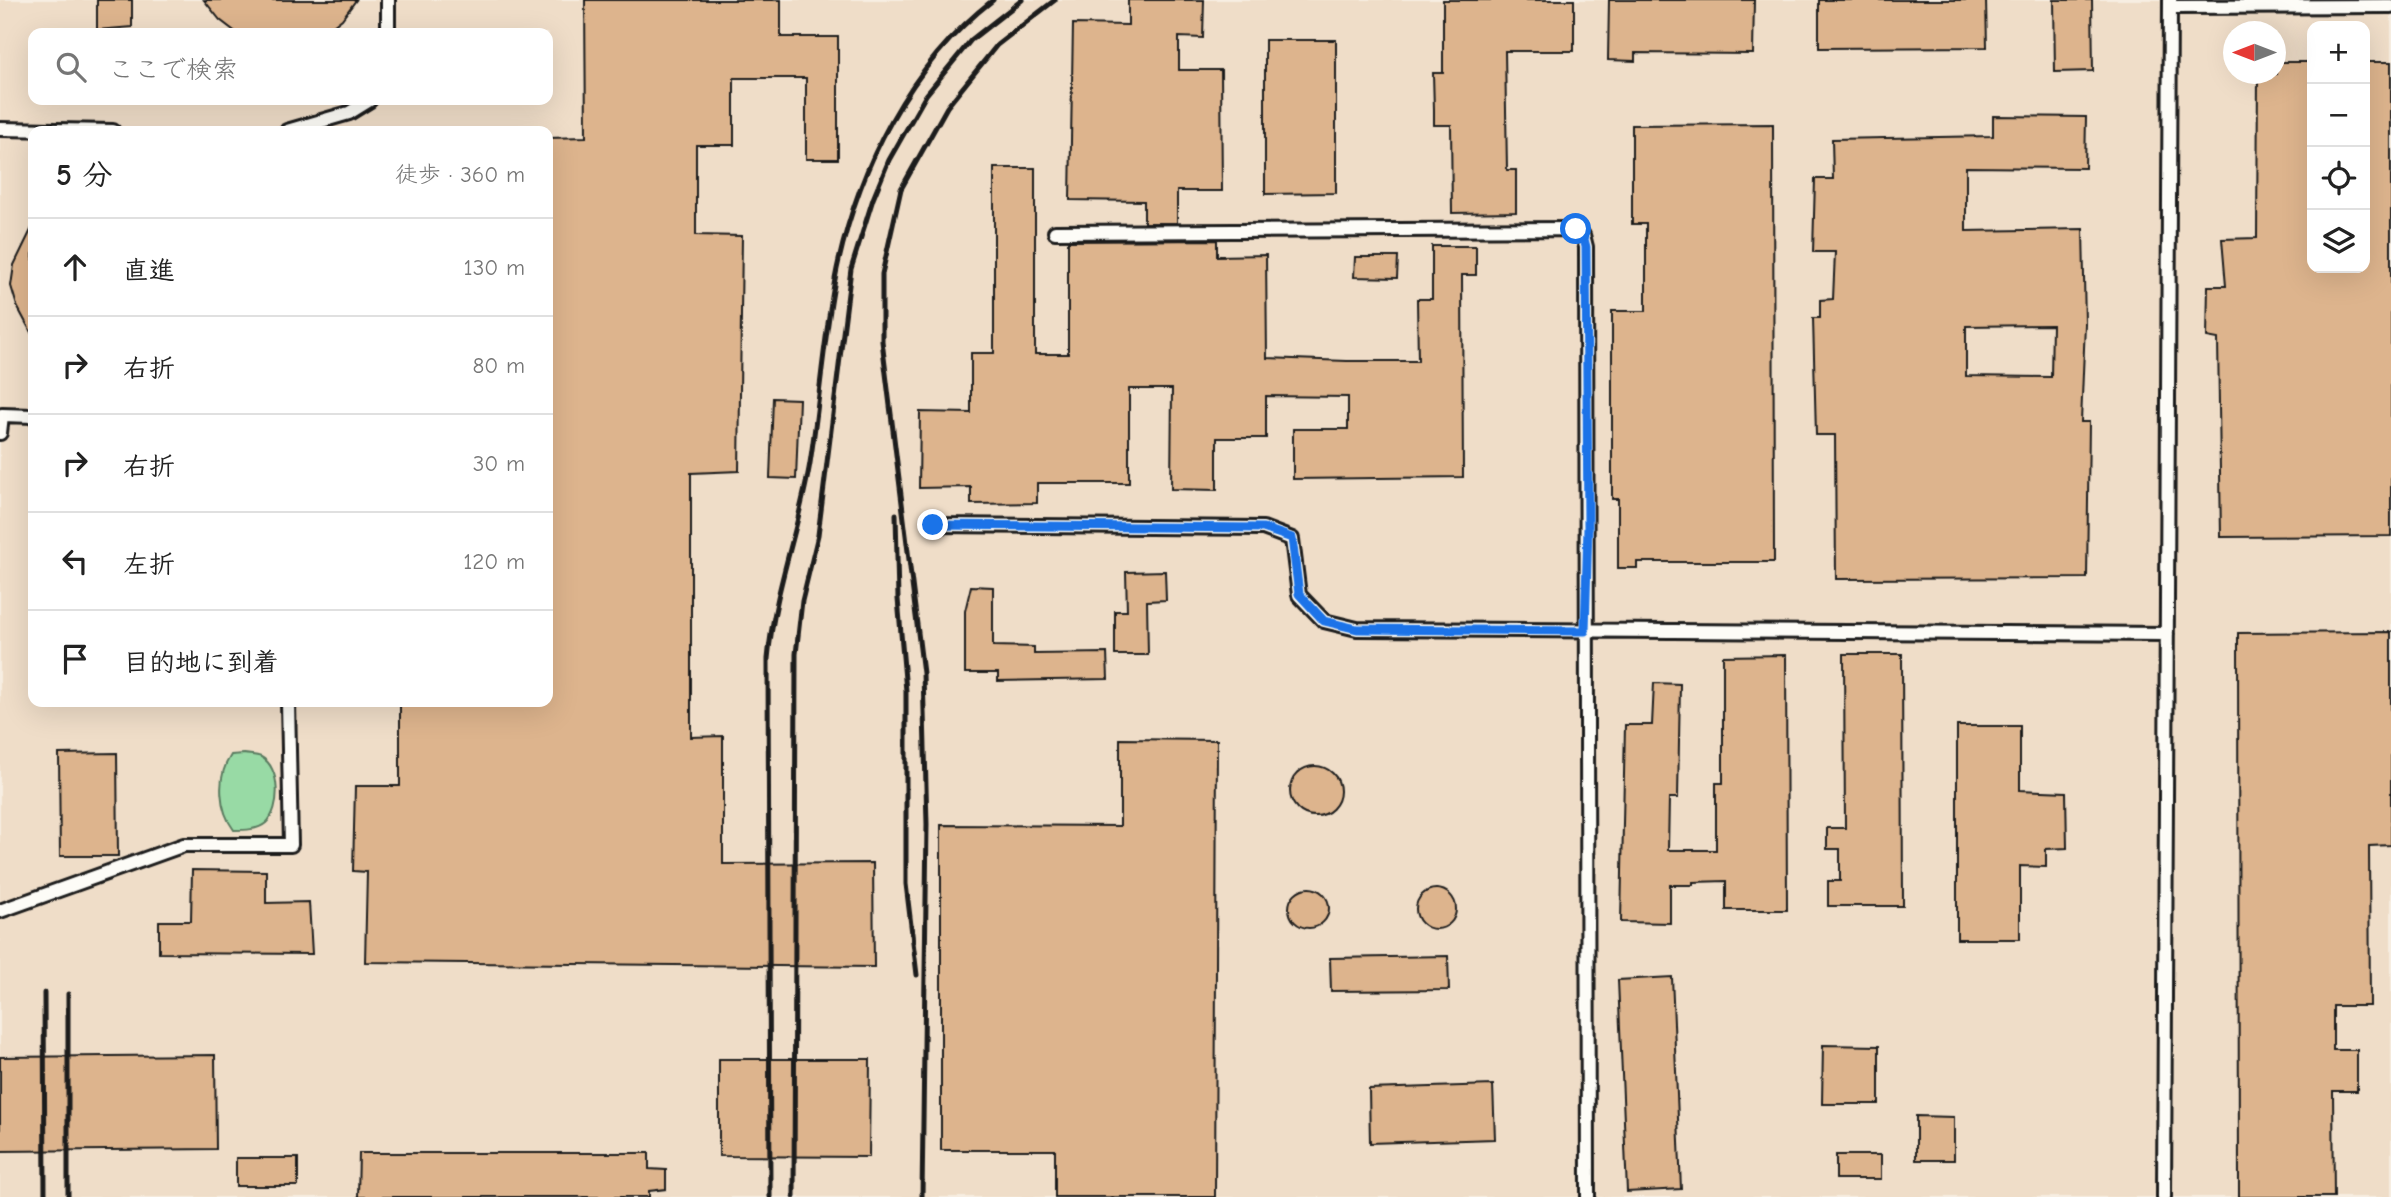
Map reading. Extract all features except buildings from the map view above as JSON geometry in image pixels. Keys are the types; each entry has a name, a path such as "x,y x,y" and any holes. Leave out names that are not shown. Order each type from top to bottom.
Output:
{"lane":[{"path":"388,0 388,28"},
{"path":"2164,1197 2171,3 2391,6"},
{"path":"304,126 349,113 362,105"},
{"path":"0,129 28,129"},
{"path":"1055,232 1576,229 1583,235 1588,514 1585,631 1588,1197"},
{"path":"0,433 2,415 28,416"},
{"path":"933,525 1263,528 1292,538 1299,594 1324,621 1357,629 2167,634"},
{"path":"0,911 184,845 291,845 288,707"}],"shaded area":[{"path":"0,0 2391,0 2391,1197 0,1197"}],"green space":[{"path":"231,755 259,756 268,762 275,779 276,799 271,817 266,823 246,830 234,830 225,813 221,783"}],"railway":[{"path":"770,1197 768,659 781,585 810,463 837,269 859,193 892,120 936,55 963,26 993,0"},
{"path":"794,1197 796,654 802,601 818,535 851,269 873,199 889,160 926,95 971,40 1022,0"},
{"path":"922,1197 927,824 923,673 882,341 882,274 901,189 947,107 997,45 1055,0"},
{"path":"896,514 898,599 906,691 906,884 917,975"},
{"path":"44,993 45,1197"},
{"path":"68,994 68,1197"}],"route":[{"path":"933,525 1263,528 1292,538 1299,594 1324,621 1357,629 1585,631 1588,527 1586,247 1583,235 1576,229"}]}
